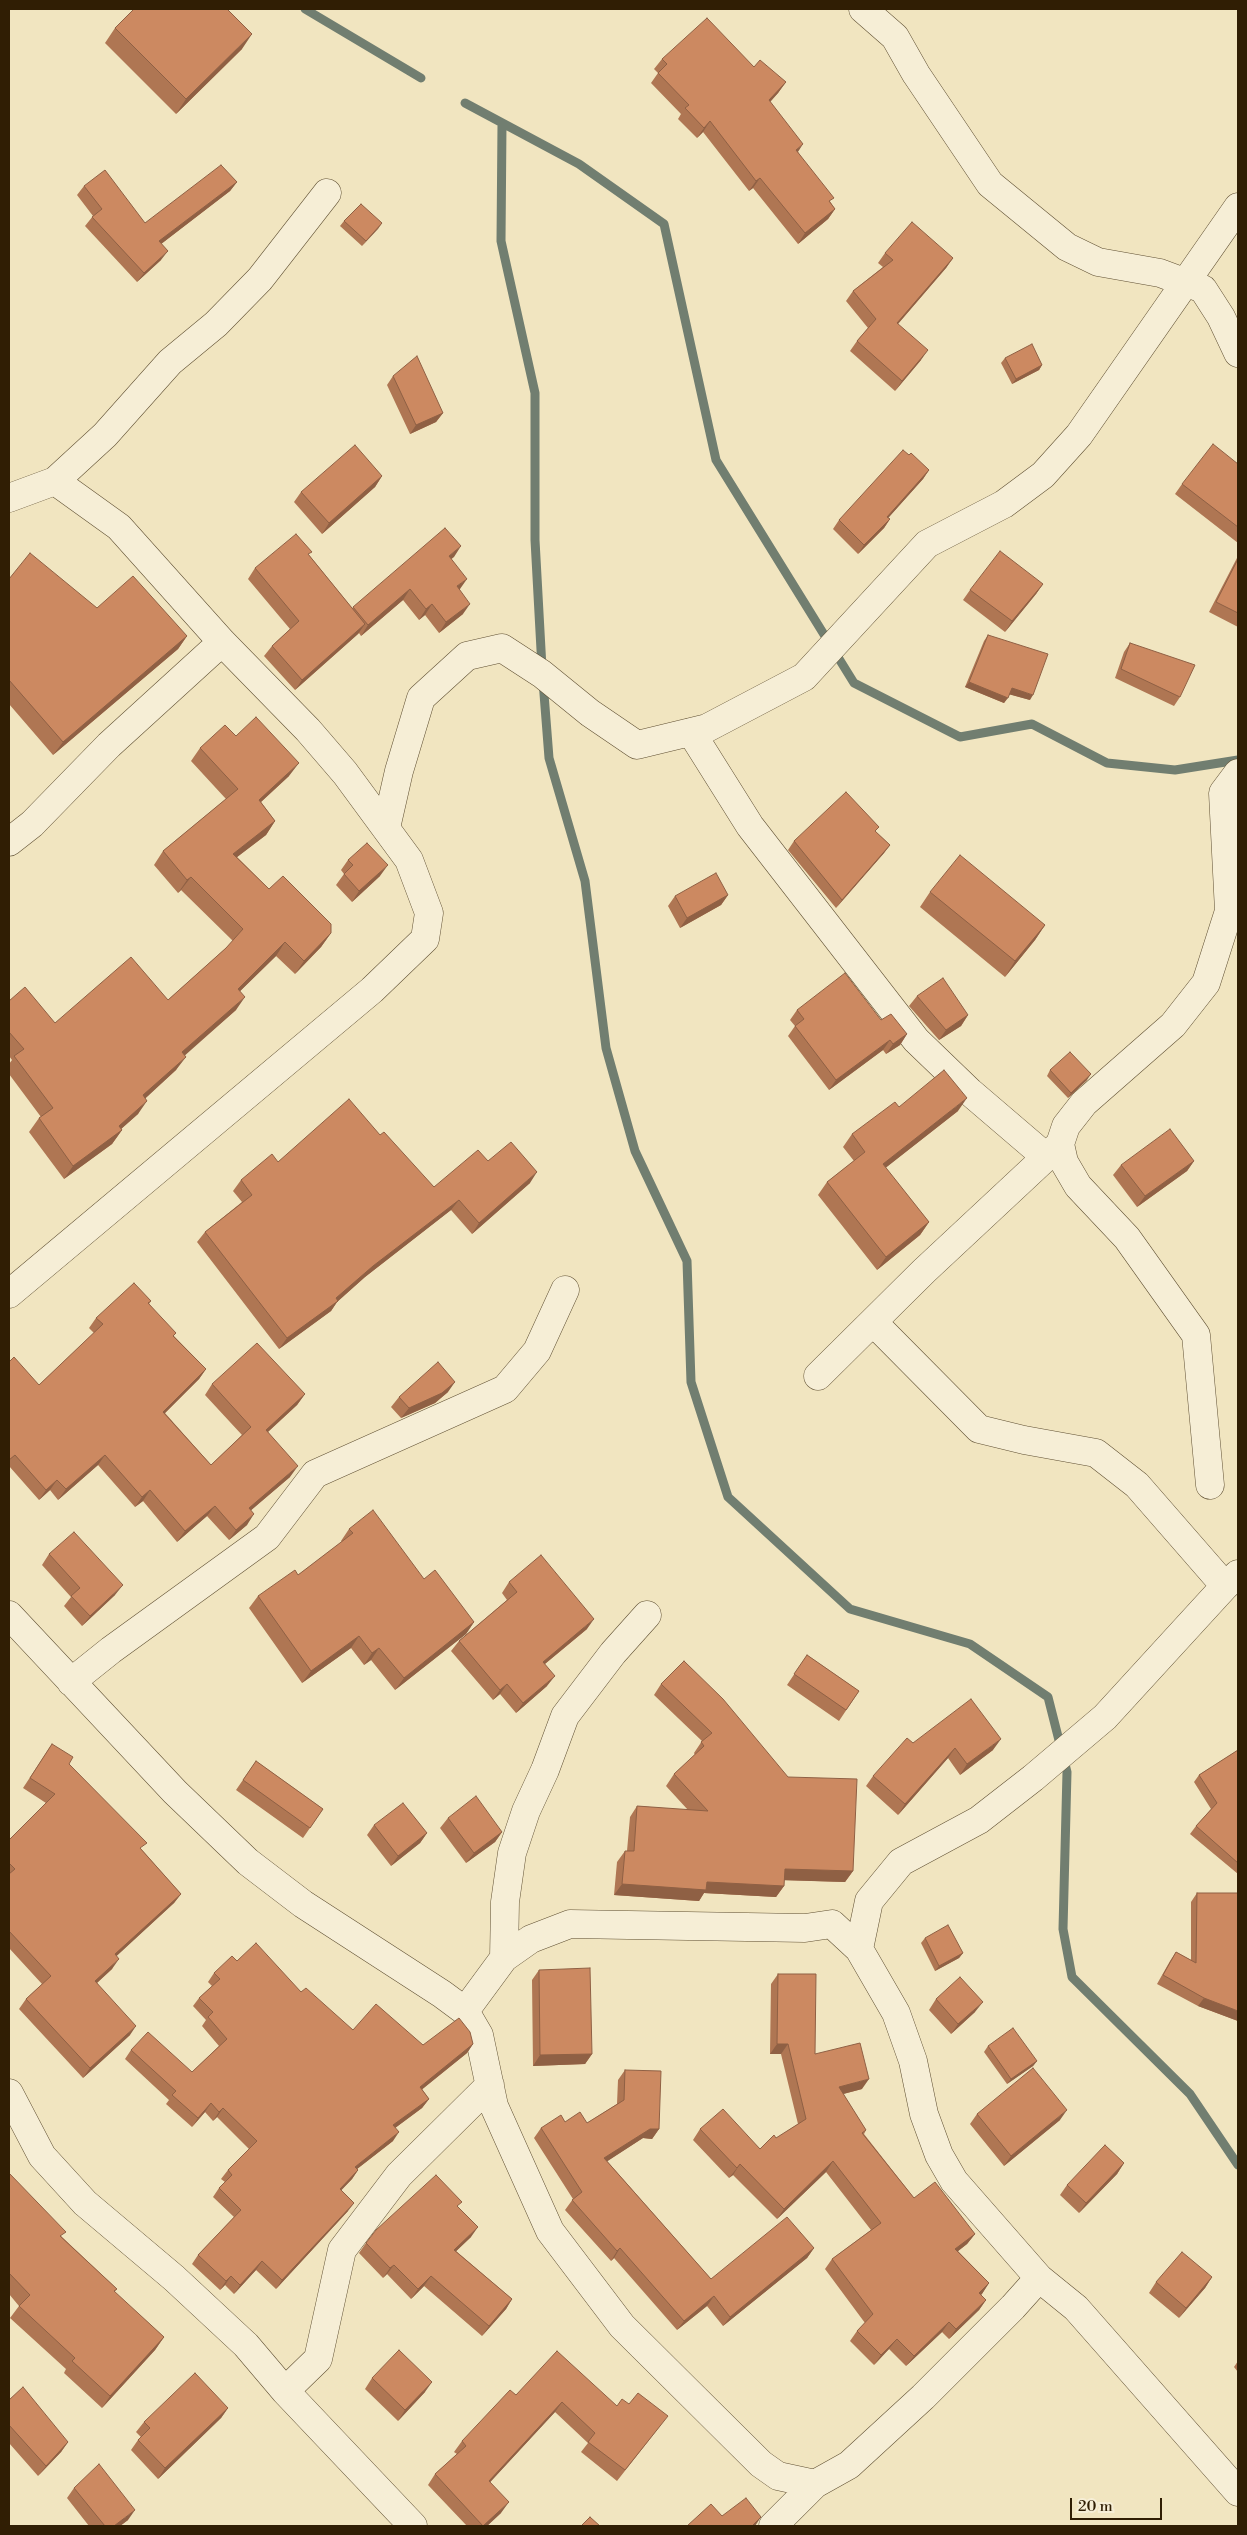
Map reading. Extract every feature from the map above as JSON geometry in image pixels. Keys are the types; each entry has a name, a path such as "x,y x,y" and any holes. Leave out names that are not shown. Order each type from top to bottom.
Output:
{"street":[{"path":"863,9 895,37 916,74 990,184 1067,247 1098,262 1160,273 1203,289 1238,353"},
{"path":"9,498 55,481 105,435 170,362 216,324 253,286 327,193"},
{"path":"386,828 399,771 421,698 467,656 502,648 542,674 590,714 637,745 707,728 804,677 927,544 1004,504 1043,475 1079,434 1238,207"},
{"path":"9,1294 372,990 425,939 429,913 409,860 345,773 308,730 222,642 119,527 55,481"},
{"path":"9,842 32,824 109,745 222,642"},
{"path":"692,732 750,826 916,1040 970,1092 1053,1150 1064,1162 1078,1186 1127,1238 1196,1335 1210,1485"},
{"path":"818,1376 874,1323 924,1271 1053,1150 1066,1126 1084,1103 1173,1025 1206,983 1229,911 1222,793 1238,773"},
{"path":"71,1682 111,1650 267,1537 316,1474 505,1388 537,1351 565,1290"},
{"path":"859,1949 869,1901 901,1862 979,1820 1105,1717 1232,1580 1137,1485 1096,1452 1024,1440 979,1429 874,1323"},
{"path":"9,1615 175,1792 248,1862 303,1904 442,1994 465,2011 479,2035 494,2106 550,2231 622,2326 761,2464 778,2476 815,2484"},
{"path":"504,1958 505,1902 512,1853 526,1811 545,1770 565,1716 613,1653 647,1615"},
{"path":"465,2011 504,1958 531,1939 570,1924 805,1928 832,1924 859,1949 896,2013 913,2062 924,2114 938,2155 954,2181 1039,2278 1076,2308 1238,2492"},
{"path":"285,2391 318,2359 342,2250 399,2175 490,2084"},
{"path":"9,2093 42,2156 85,2202 174,2278 246,2345 285,2391 412,2526"},
{"path":"773,2526 815,2484 849,2465 903,2416 1013,2307 1039,2278"}],"building":[{"path":"134,9 227,9 252,34 186,99 115,28"},
{"path":"707,18 754,67 760,60 786,82 769,100 803,144 796,150 834,198 829,201 835,209 805,233 760,178 756,181 710,121 704,128 685,108 689,105 658,73 667,64 662,59"},
{"path":"221,165 237,182 159,241 168,251 144,273 92,217 102,209 84,186 105,170 145,223"},
{"path":"361,204 382,223 366,241 344,221"},
{"path":"912,222 953,258 897,323 928,350 902,381 857,341 876,319 853,291 893,260 885,253"},
{"path":"1032,344 1042,365 1016,379 1005,358"},
{"path":"417,356 443,413 416,425 393,376"},
{"path":"1213,444 1238,464 1238,527 1182,484"},
{"path":"355,445 382,476 329,523 301,492"},
{"path":"903,450 909,455 911,453 929,470 887,517 890,519 864,545 839,520"},
{"path":"445,528 461,546 449,556 467,579 457,586 470,604 446,622 432,604 426,609 410,589 368,625 353,607"},
{"path":"296,534 312,552 308,554 365,624 302,680 272,646 299,621 255,568"},
{"path":"1000,551 1043,584 1012,621 970,590"},
{"path":"30,553 97,608 133,576 187,636 63,742 9,680 9,579"},
{"path":"1238,559 1238,613 1216,602"},
{"path":"988,635 1048,654 1033,695 1012,688 1008,698 969,682"},
{"path":"1130,643 1195,665 1180,697 1121,669"},
{"path":"256,717 299,763 259,800 275,821 233,854 269,889 283,876 331,924 331,933 304,961 285,942 238,989 245,997 182,1052 186,1057 143,1095 147,1101 119,1126 122,1130 73,1166 39,1118 53,1108 14,1056 24,1049 9,1032 9,1001 25,987 55,1023 131,957 168,1000 226,948 243,929 191,877 187,880 163,851 238,789 200,748 225,725 236,736"},
{"path":"846,792 879,827 875,831 890,845 842,900 794,841"},
{"path":"367,843 388,865 359,891 344,874 353,865 348,860"},
{"path":"960,855 1045,925 1015,961 930,892"},
{"path":"716,873 728,895 687,918 675,896"},
{"path":"845,973 881,1020 891,1014 907,1034 893,1044 890,1040 836,1080 795,1026 804,1019 797,1010"},
{"path":"943,978 968,1015 946,1030 917,996"},
{"path":"1070,1052 1091,1074 1071,1093 1050,1070"},
{"path":"944,1070 967,1098 883,1164 929,1222 886,1257 827,1182 865,1152 852,1134 895,1102 899,1107"},
{"path":"349,1099 380,1135 384,1132 434,1187 478,1150 488,1161 511,1142 537,1172 479,1223 459,1200 373,1266 336,1298 338,1301 287,1338 205,1232 252,1195 241,1180 272,1154 278,1162"},
{"path":"1170,1129 1194,1161 1145,1196 1121,1165"},
{"path":"134,1283 151,1301 148,1303 176,1333 173,1336 206,1369 163,1412 211,1465 251,1427 212,1384 257,1343 305,1394 266,1430 298,1466 249,1508 254,1514 236,1530 215,1506 185,1531 150,1490 142,1497 105,1455 66,1489 57,1480 46,1490 15,1455 9,1460 9,1362 14,1357 39,1385 103,1324 96,1318"},
{"path":"438,1362 455,1382 442,1393 409,1408 399,1397"},
{"path":"373,1510 424,1579 435,1570 474,1622 404,1678 379,1648 372,1653 359,1636 311,1671 258,1596 295,1570 298,1575 353,1533 349,1529"},
{"path":"74,1532 123,1585 90,1616 71,1596 80,1588 49,1554"},
{"path":"541,1555 594,1619 543,1662 555,1676 523,1703 507,1684 500,1690 459,1641 517,1592 509,1582"},
{"path":"807,1655 859,1691 846,1710 794,1674"},
{"path":"684,1661 723,1699 788,1777 857,1779 853,1871 785,1869 784,1886 707,1882 706,1890 622,1884 625,1851 634,1851 637,1806 708,1811 674,1774 704,1746 701,1742 712,1733 661,1684"},
{"path":"971,1699 1001,1739 967,1764 955,1748 905,1804 873,1776 907,1738 913,1743"},
{"path":"52,1744 73,1757 69,1764 147,1843 140,1848 181,1894 115,1954 119,1959 95,1981 136,2026 90,2068 26,1999 51,1976 9,1931 9,1874 15,1869 9,1863 9,1840 55,1794 30,1778"},
{"path":"1238,1750 1238,1863 1196,1826 1217,1803 1199,1775"},
{"path":"256,1761 323,1809 310,1828 243,1780"},
{"path":"476,1796 502,1832 474,1853 448,1818"},
{"path":"403,1803 427,1833 398,1856 374,1825"},
{"path":"1197,1893 1238,1893 1238,2011 1204,1998 1163,1975 1176,1952 1196,1963"},
{"path":"948,1925 963,1953 939,1966 925,1938"},
{"path":"256,1943 301,1992 306,1988 353,2030 376,2004 423,2045 459,2018 470,2032 473,2044 420,2087 429,2099 393,2125 399,2132 355,2167 358,2170 340,2189 354,2203 282,2280 262,2261 240,2285 231,2276 226,2281 198,2255 241,2210 219,2188 232,2175 228,2170 257,2141 223,2108 219,2112 211,2103 198,2118 172,2095 176,2091 131,2050 148,2032 192,2072 227,2039 208,2017 213,2012 199,1998 220,1979 214,1973 232,1956 237,1961"},
{"path":"590,1968 592,2054 540,2055 539,1970"},
{"path":"778,1974 816,1974 815,2054 860,2043 869,2079 839,2087 866,2130 862,2133 914,2198 935,2182 975,2234 955,2249 989,2283 979,2293 986,2300 956,2329 949,2322 914,2356 897,2339 881,2355 857,2331 873,2314 832,2259 881,2223 833,2161 784,2209 740,2164 737,2168 700,2129 723,2109 760,2149 774,2135 776,2138 806,2119 788,2044 777,2044"},
{"path":"960,1977 983,2002 958,2024 936,1999"},
{"path":"1013,2028 1037,2061 1011,2079 988,2046"},
{"path":"1033,2068 1067,2110 1011,2156 977,2114"},
{"path":"625,2070 661,2071 659,2129 650,2129 604,2158 711,2279 787,2217 814,2248 730,2317 714,2296 684,2321 620,2248 617,2251 572,2200 582,2192 541,2128 561,2115 565,2122 580,2112 587,2123 624,2100"},
{"path":"1105,2145 1124,2163 1086,2203 1067,2185"},
{"path":"9,2173 66,2232 60,2236 117,2289 114,2291 164,2337 110,2396 72,2361 75,2358 19,2306 30,2295 9,2273"},
{"path":"436,2175 462,2202 457,2206 478,2227 454,2250 512,2299 489,2326 431,2276 418,2289 394,2265 390,2268 366,2243 376,2230"},
{"path":"1182,2252 1212,2277 1186,2308 1156,2282"},
{"path":"399,2350 432,2382 405,2410 372,2378"},
{"path":"557,2351 617,2406 622,2399 629,2404 638,2393 668,2416 625,2470 588,2442 595,2433 562,2402 489,2481 509,2502 483,2526 435,2474 466,2446 462,2441 510,2390 516,2395"},
{"path":"195,2373 228,2408 165,2468 138,2440 150,2428 144,2422"},
{"path":"23,2387 68,2442 46,2466 9,2425 9,2400"},
{"path":"99,2464 135,2510 114,2526 105,2526 74,2488"},
{"path":"746,2498 761,2517 752,2526 687,2526 711,2504 722,2516"},
{"path":"590,2517 600,2526 581,2526"}],"waterway":[{"path":"305,9 421,78"},
{"path":"465,103 579,164 664,224 716,460 854,683 960,737 1032,724 1107,763 1175,770 1238,760"},
{"path":"502,124 501,241 535,393 535,540 542,668"},
{"path":"543,681 549,758 585,881 606,1048 635,1151 687,1261 691,1382 728,1497 850,1609 970,1644 1048,1697 1067,1772 1063,1929 1072,1977 1190,2094 1238,2165"}]}
